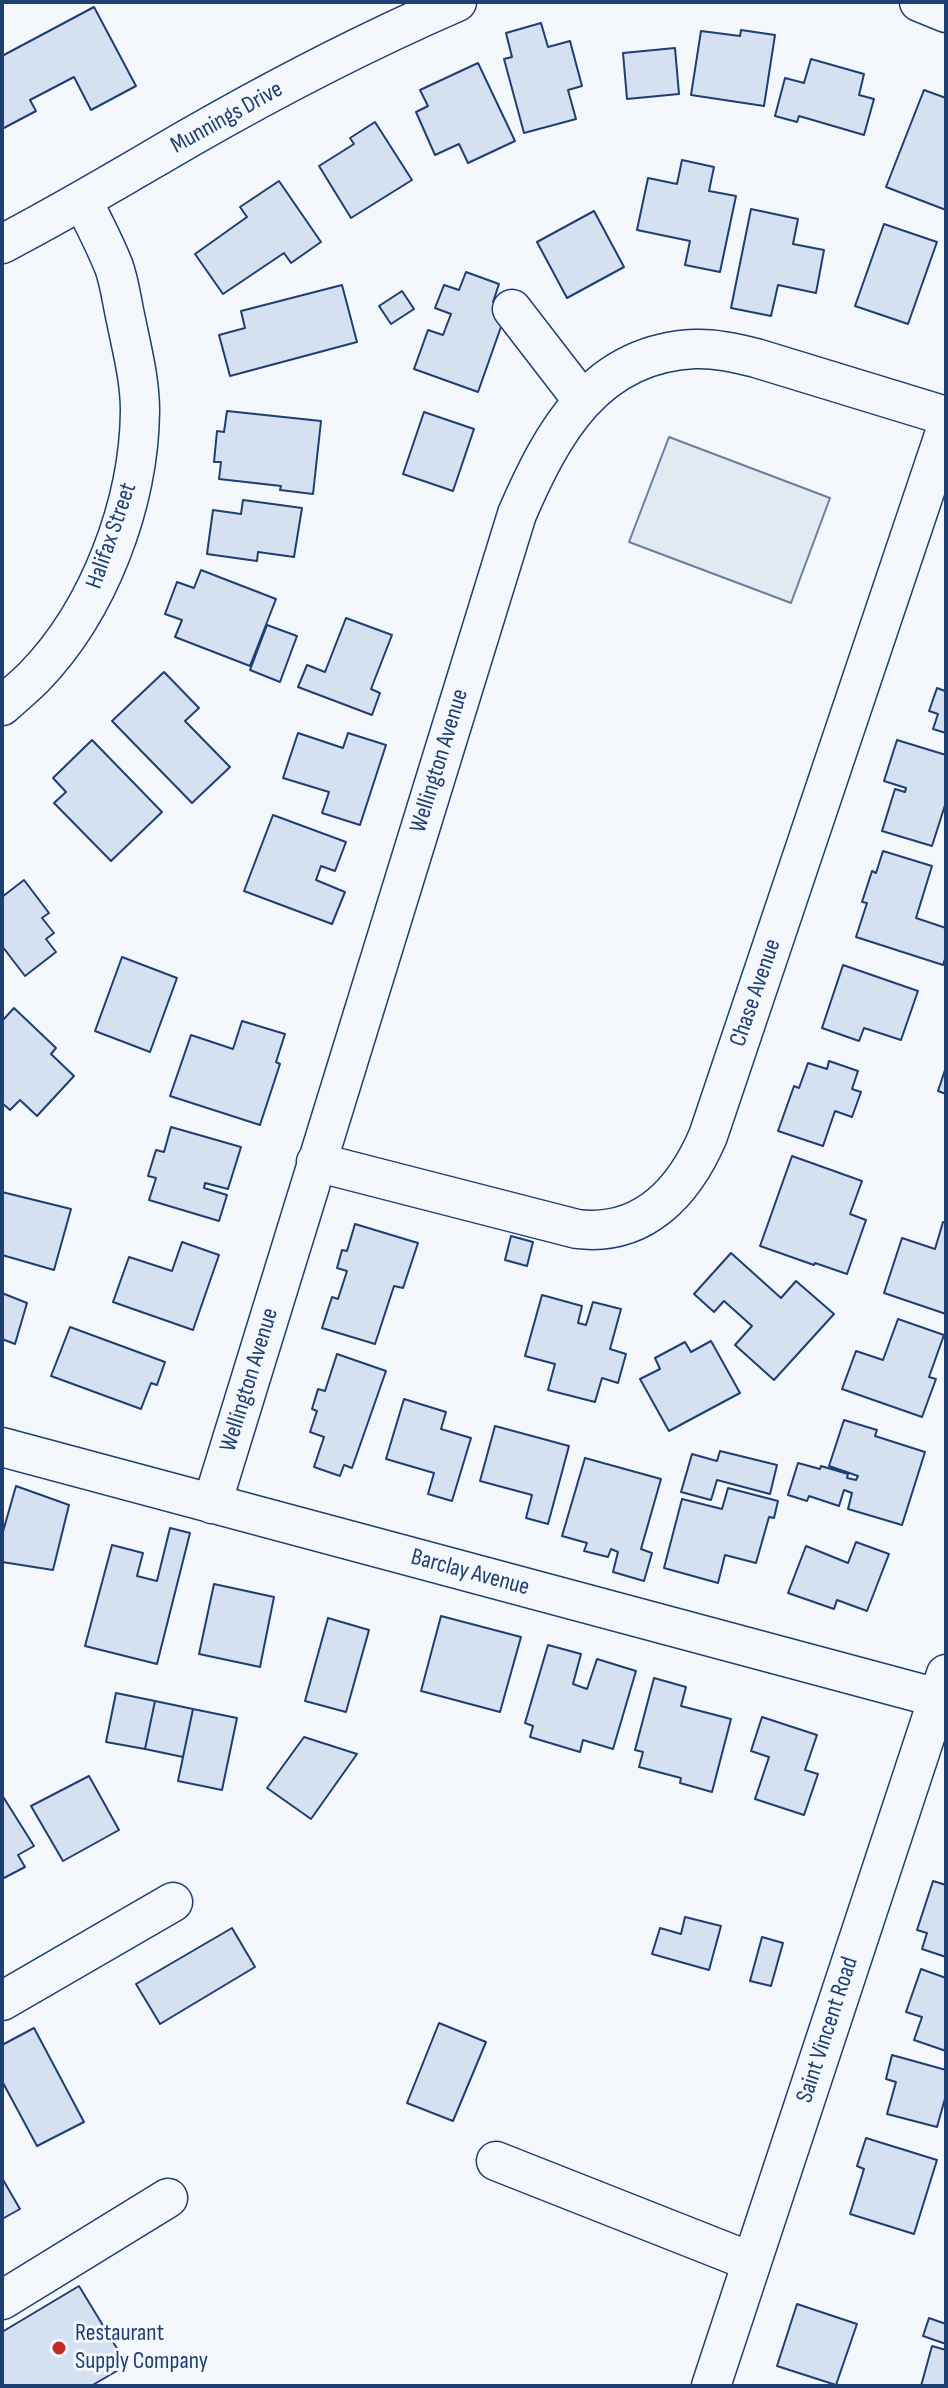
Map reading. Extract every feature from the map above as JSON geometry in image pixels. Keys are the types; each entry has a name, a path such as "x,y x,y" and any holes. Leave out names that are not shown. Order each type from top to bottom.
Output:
{"street":[{"name":"Munnings Drive","path":"2,244 342,55 457,2"},
{"path":"919,2 946,13"},
{"name":"Halifax Street","path":"2,706 35,677 67,637 92,595 130,497 138,451 140,409 137,372 124,312 114,268 83,201"},
{"path":"512,309 583,401"},
{"name":"Wellington Avenue","path":"212,1504 517,514 546,450 583,401 611,376 643,360 696,349 726,351 756,358 946,416"},
{"name":"Chase Avenue","path":"316,1162 591,1231 634,1222 676,1191 690,1174 708,1136 946,429"},
{"name":"Barclay Avenue","path":"2,1447 212,1504 942,1686"},
{"name":"Saint Vincent Road","path":"711,2386 942,1686"},
{"path":"2,2001 173,1902"},
{"path":"496,2161 752,2262"},
{"path":"2,2300 168,2198"}],"shaded area":[{"path":"669,437 830,498 791,603 629,542"}],"building":[{"path":"94,7 136,86 91,110 74,77 30,100 36,111 2,129 2,56"},
{"path":"541,23 548,47 570,41 582,86 568,90 576,119 524,133 504,59 512,57 506,33"},
{"path":"741,30 775,35 764,106 691,95 701,31 740,36"},
{"path":"675,48 679,94 627,99 623,53"},
{"path":"811,59 864,74 859,95 874,99 864,135 799,116 797,122 775,116 785,78 804,83"},
{"path":"478,63 515,141 468,163 459,144 435,155 416,112 428,106 420,90"},
{"path":"924,90 946,98 946,210 886,187"},
{"path":"375,122 412,180 351,218 319,166 354,144 350,138"},
{"path":"682,160 714,167 709,191 736,196 720,272 685,265 690,241 637,230 648,178 677,184"},
{"path":"279,181 321,242 291,263 284,253 223,294 195,254 247,217 240,207"},
{"path":"751,209 798,219 793,244 824,250 816,293 778,285 771,316 731,308"},
{"path":"594,211 624,267 567,298 537,242"},
{"path":"884,224 937,242 908,324 855,306"},
{"path":"466,272 499,284 493,302 508,307 478,392 414,369 428,330 443,335 451,314 435,308 444,285 459,290"},
{"path":"342,285 357,342 230,376 219,335 245,328 241,311"},
{"path":"402,291 414,309 391,324 379,306"},
{"path":"227,411 321,421 313,494 280,490 281,486 219,479 221,462 214,462 217,431 224,432"},
{"path":"424,412 474,429 453,491 403,474"},
{"path":"243,500 302,508 294,557 258,552 257,561 207,554 213,510 241,514"},
{"path":"201,570 276,599 250,666 175,637 182,620 165,614 177,582 194,588"},
{"path":"346,618 392,635 371,689 380,693 372,715 298,687 307,665 325,672"},
{"path":"267,625 297,636 280,682 250,670"},
{"path":"164,672 199,708 185,721 230,767 192,803 112,721"},
{"path":"937,688 945,691 946,688 946,733 933,729 938,714 929,711"},
{"path":"298,733 343,748 348,733 386,745 360,825 322,813 329,792 283,778"},
{"path":"92,740 162,812 111,861 54,803 66,792 53,778"},
{"path":"897,740 946,755 946,802 932,846 882,831 895,789 905,792 906,788 884,781"},
{"path":"273,815 346,842 335,871 321,866 316,880 345,892 332,924 244,891"},
{"path":"883,851 932,866 916,918 946,928 943,965 856,937 867,903 862,902 872,871 876,873"},
{"path":"24,880 49,913 42,918 54,933 46,939 56,952 25,976 2,946 2,897"},
{"path":"122,957 177,978 150,1052 95,1031"},
{"path":"843,965 918,991 901,1040 864,1028 859,1041 822,1028"},
{"path":"14,1008 56,1048 51,1054 74,1076 37,1116 20,1100 10,1110 2,1103 2,1021"},
{"path":"242,1021 285,1034 276,1062 280,1064 260,1125 170,1096 191,1035 233,1049"},
{"path":"829,1061 858,1071 852,1089 861,1092 852,1117 835,1111 823,1146 778,1131 794,1086 799,1088 808,1063 827,1069"},
{"path":"946,1067 946,1094 938,1091"},
{"path":"171,1127 241,1147 228,1189 205,1183 204,1188 227,1195 219,1221 149,1200 156,1178 148,1176 156,1150 164,1152"},
{"path":"792,1156 862,1181 850,1214 866,1220 847,1274 760,1246"},
{"path":"2,1192 71,1209 54,1270 2,1255"},
{"path":"943,1222 946,1222 946,1314 884,1293 902,1238 935,1249"},
{"path":"355,1224 418,1243 403,1288 394,1286 375,1344 322,1328 332,1297 338,1299 347,1271 337,1268 342,1250 347,1251"},
{"path":"511,1236 533,1242 527,1266 505,1260"},
{"path":"182,1242 219,1255 193,1330 113,1302 129,1257 172,1271"},
{"path":"731,1253 781,1298 796,1281 834,1314 774,1380 735,1345 752,1326 724,1301 714,1312 694,1294"},
{"path":"2,1293 27,1303 15,1344 2,1339"},
{"path":"542,1295 582,1306 578,1323 586,1325 593,1302 621,1309 610,1349 626,1354 618,1383 602,1378 595,1402 548,1390 555,1364 525,1356"},
{"path":"898,1319 944,1335 929,1377 936,1379 922,1417 842,1389 856,1351 883,1360"},
{"path":"70,1327 165,1362 157,1385 151,1383 141,1409 51,1376"},
{"path":"711,1341 740,1393 669,1431 640,1379 660,1369 655,1358 685,1342 691,1352"},
{"path":"337,1354 386,1371 352,1468 344,1465 340,1476 314,1467 324,1437 310,1432 317,1411 312,1409 318,1389 325,1391"},
{"path":"404,1399 446,1412 441,1429 471,1438 452,1501 428,1494 434,1473 386,1459"},
{"path":"844,1420 877,1430 875,1436 925,1452 902,1525 848,1509 852,1493 844,1490 839,1506 809,1496 807,1501 788,1495 798,1463 820,1469 821,1466 848,1474 847,1478 856,1480 858,1476 829,1466"},
{"path":"495,1426 569,1446 548,1524 526,1518 532,1495 480,1481"},
{"path":"720,1451 777,1465 770,1494 717,1480 711,1500 681,1492 692,1454 717,1461"},
{"path":"585,1458 661,1479 641,1549 652,1553 644,1581 613,1572 618,1552 611,1549 608,1557 584,1551 587,1543 562,1536"},
{"path":"16,1486 69,1505 53,1570 2,1562 2,1535"},
{"path":"728,1488 778,1501 774,1518 769,1517 756,1563 725,1555 718,1583 664,1568 682,1499 722,1509"},
{"path":"170,1528 190,1533 157,1664 85,1646 112,1545 143,1553 137,1576 157,1581"},
{"path":"856,1542 889,1554 867,1611 837,1600 834,1609 788,1593 806,1546 848,1563"},
{"path":"214,1584 274,1597 260,1667 199,1654"},
{"path":"441,1616 521,1637 500,1712 421,1691"},
{"path":"328,1618 369,1630 346,1712 305,1701"},
{"path":"548,1645 581,1654 573,1684 587,1689 597,1659 636,1671 613,1749 583,1740 580,1752 530,1737 533,1726 525,1723"},
{"path":"654,1678 686,1687 681,1706 731,1719 712,1792 680,1783 681,1778 639,1767 643,1752 635,1750"},
{"path":"116,1693 155,1701 145,1749 106,1742"},
{"path":"155,1701 193,1709 183,1757 145,1749"},
{"path":"193,1709 237,1718 222,1790 178,1781"},
{"path":"762,1717 817,1735 805,1770 818,1774 804,1815 755,1799 769,1757 751,1751"},
{"path":"304,1737 357,1754 311,1819 267,1788"},
{"path":"89,1776 119,1830 63,1861 31,1806"},
{"path":"2,1795 34,1846 18,1855 25,1867 2,1879"},
{"path":"933,1881 946,1885 946,1957 922,1949 927,1933 917,1930"},
{"path":"685,1917 721,1926 709,1970 652,1954 660,1928 681,1934"},
{"path":"232,1928 255,1967 160,2024 136,1984"},
{"path":"762,1937 783,1943 771,1986 750,1981"},
{"path":"921,1969 946,1978 946,2051 914,2040 922,2017 906,2012"},
{"path":"439,2023 486,2042 453,2121 407,2103"},
{"path":"34,2028 84,2122 37,2146 2,2081 2,2045"},
{"path":"892,2055 946,2070 946,2095 937,2127 887,2114 896,2082 886,2079"},
{"path":"866,2138 937,2160 914,2234 850,2214 864,2169 857,2166"},
{"path":"2,2178 20,2209 2,2219"},
{"name":"Restaurant Supply Company","path":"79,2286 127,2365 91,2386 2,2386 2,2332"},
{"path":"797,2304 857,2324 836,2385 777,2366"},
{"path":"929,2318 946,2324 946,2344 923,2336"},
{"path":"932,2346 946,2350 946,2386 921,2386"}],"place":[{"name":"Restaurant Supply Company","path":"59,2348"}]}
